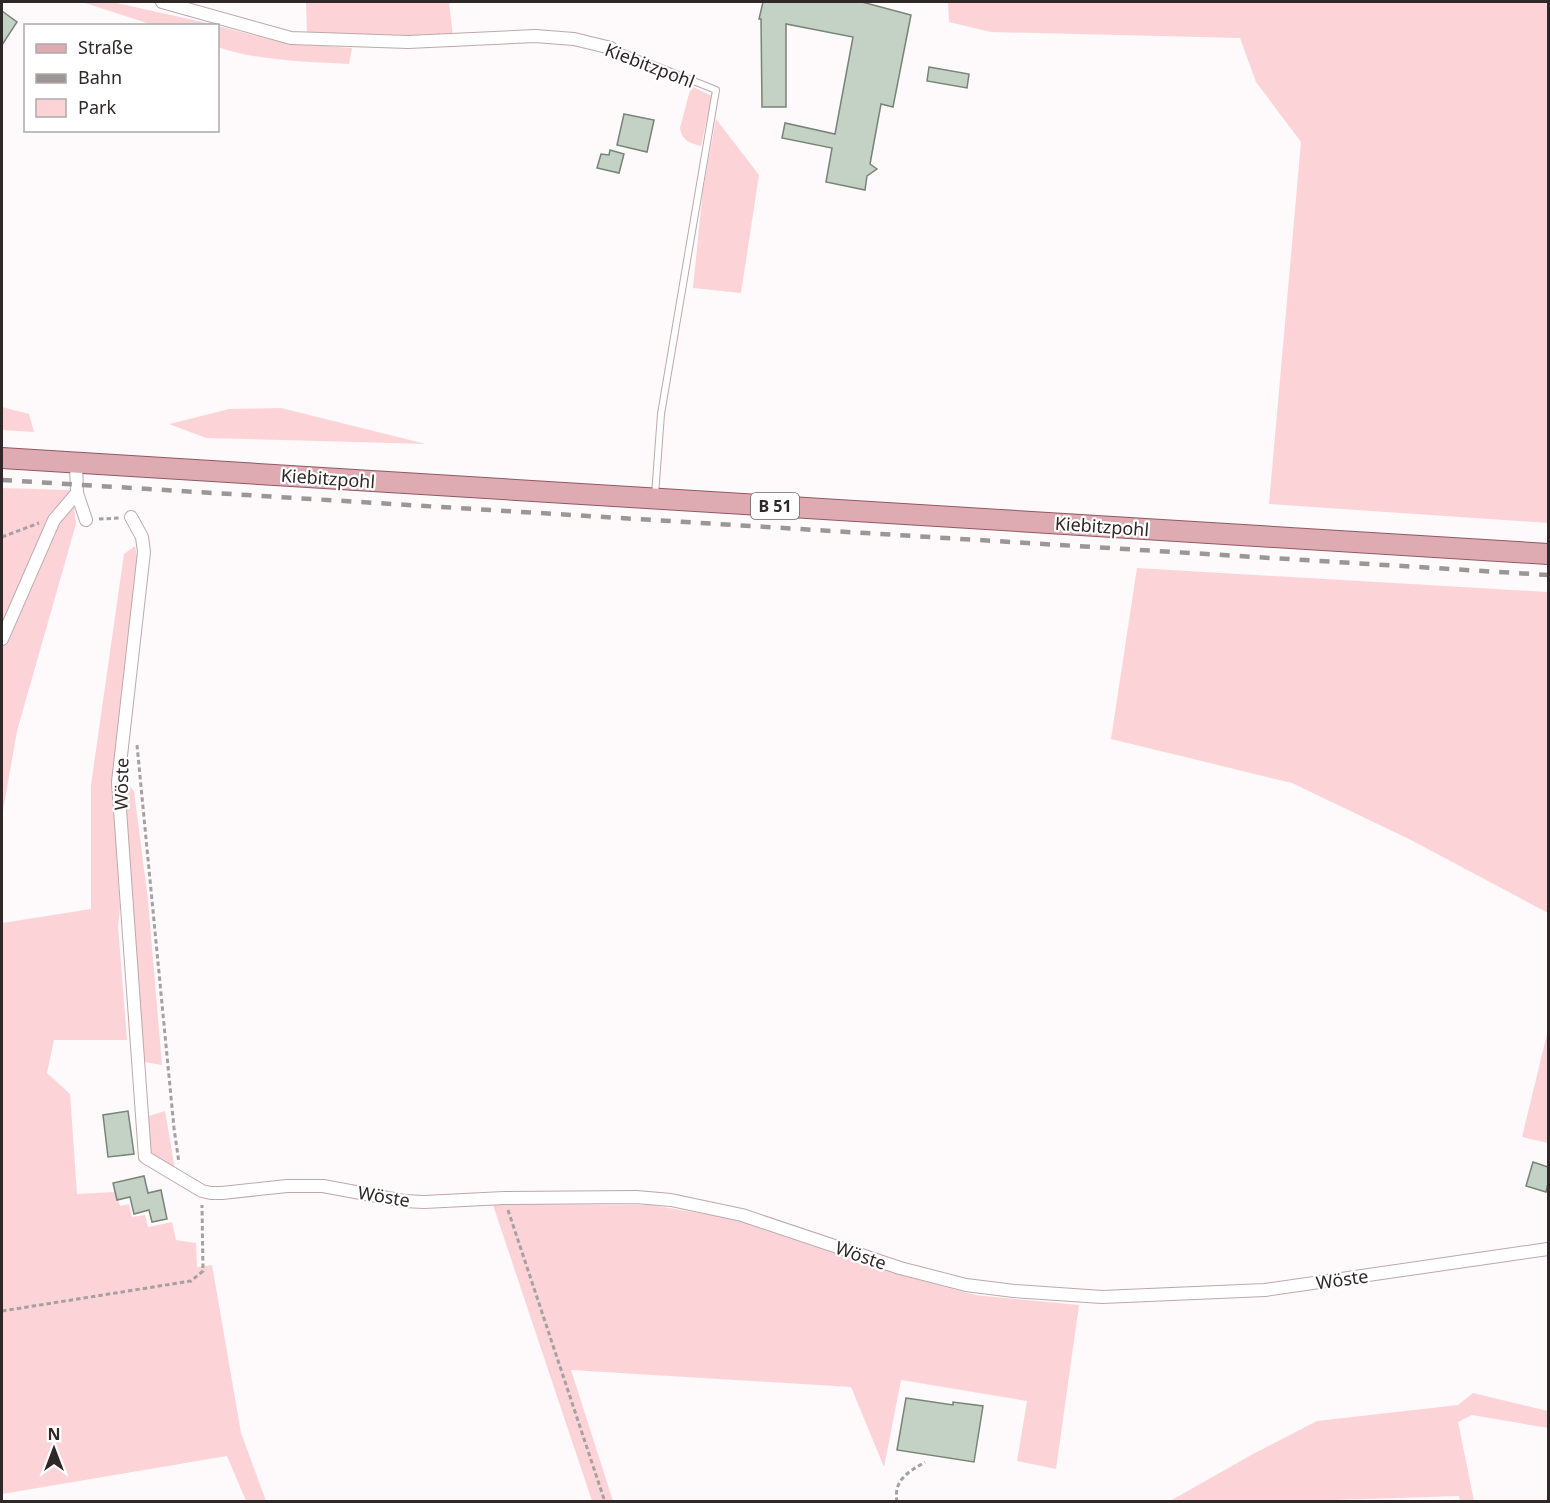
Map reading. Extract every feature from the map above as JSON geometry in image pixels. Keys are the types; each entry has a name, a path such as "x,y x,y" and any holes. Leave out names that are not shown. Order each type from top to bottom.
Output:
{"main road":[{"name":"Kiebitzpohl","path":"2,458 76,459 655,499 1548,554"}],"street":[{"name":"Kiebitzpohl","path":"170,3 291,38 408,42 535,36 574,39 611,48"},
{"path":"76,459 76,493 86,520"},
{"path":"2,639 12,611 54,520 76,493"},
{"name":"Wöste","path":"131,517 142,537 144,552 118,782 145,1157 202,1191 222,1193 287,1186 323,1186 404,1201 636,1197 697,1204 742,1215 900,1268 966,1285 1102,1297 1265,1290 1548,1249"}],"lane":[{"name":"Kiebitzpohl","path":"611,48 716,90 662,414 655,499"}],"path":[{"path":"86,520 131,517"},
{"path":"2,537 45,521 54,520"},
{"name":"Wöste","path":"137,739 174,1128 181,1177"},
{"path":"2,1311 191,1281 203,1271 202,1191"},
{"path":"504,1198 605,1502"},
{"path":"897,1502 897,1484 904,1475 925,1462"}],"green space":[{"path":"82,2 112,2 211,24 150,24"},
{"path":"306,2 449,2 453,37 307,34"},
{"path":"948,2 1548,2 1548,523 1269,504 1301,142 1256,82 1240,38 991,32 949,22"},
{"path":"219,26 285,43 352,48 349,64 283,60 233,52 219,47"},
{"path":"691,86 712,96 701,146 685,139 680,128"},
{"path":"716,119 759,175 741,293 693,288 703,189"},
{"path":"2,407 29,414 34,432 2,430"},
{"path":"281,408 426,444 206,438 169,424 229,409"},
{"path":"2,488 69,490 73,497 76,524 17,731 2,816 3,542"},
{"path":"135,546 139,566 113,780 120,909 118,926 127,1040 54,1040 47,1073 70,1094 77,1194 115,1192 120,1206 129,1204 132,1217 145,1215 148,1227 172,1222 176,1240 196,1243 197,1267 212,1265 241,1433 266,1501 246,1501 227,1456 2,1494 2,923 91,909 91,785 124,554"},
{"path":"1137,568 1548,592 1548,913 1411,840 1292,783 1111,739"},
{"path":"125,780 134,791 148,900 162,1065 144,1062"},
{"path":"1548,1030 1548,1143 1522,1137"},
{"path":"165,1111 175,1169 149,1152 146,1117"},
{"path":"493,1205 652,1205 740,1220 923,1281 975,1295 1079,1305 1056,1469 1017,1461 1027,1401 901,1380 884,1467 851,1387 571,1370 613,1501 592,1501"},
{"path":"1473,1393 1548,1411 1548,1428 1472,1415 1458,1422 1474,1501 1460,1501 1459,1496 1304,1501 1170,1501 1317,1421 1458,1405"}],"building":[{"path":"763,2 862,2 911,15 893,107 881,104 870,164 877,169 867,176 865,190 826,182 832,148 782,138 785,123 835,134 853,37 786,24 786,107 762,107 761,19 759,19"},
{"path":"2,11 17,22 2,45"},
{"path":"929,67 969,74 967,88 927,81"},
{"path":"624,114 654,120 647,152 617,145"},
{"path":"610,150 624,154 619,173 597,168 601,154 609,155"},
{"path":"128,1111 134,1154 108,1157 103,1115"},
{"path":"1533,1162 1548,1167 1546,1192 1526,1186"},
{"path":"144,1176 148,1193 161,1190 167,1219 152,1222 149,1210 134,1214 130,1197 117,1200 113,1183"},
{"path":"906,1398 953,1405 953,1402 983,1406 974,1462 897,1450"}],"railway":[{"path":"2,480 1548,575"}]}
